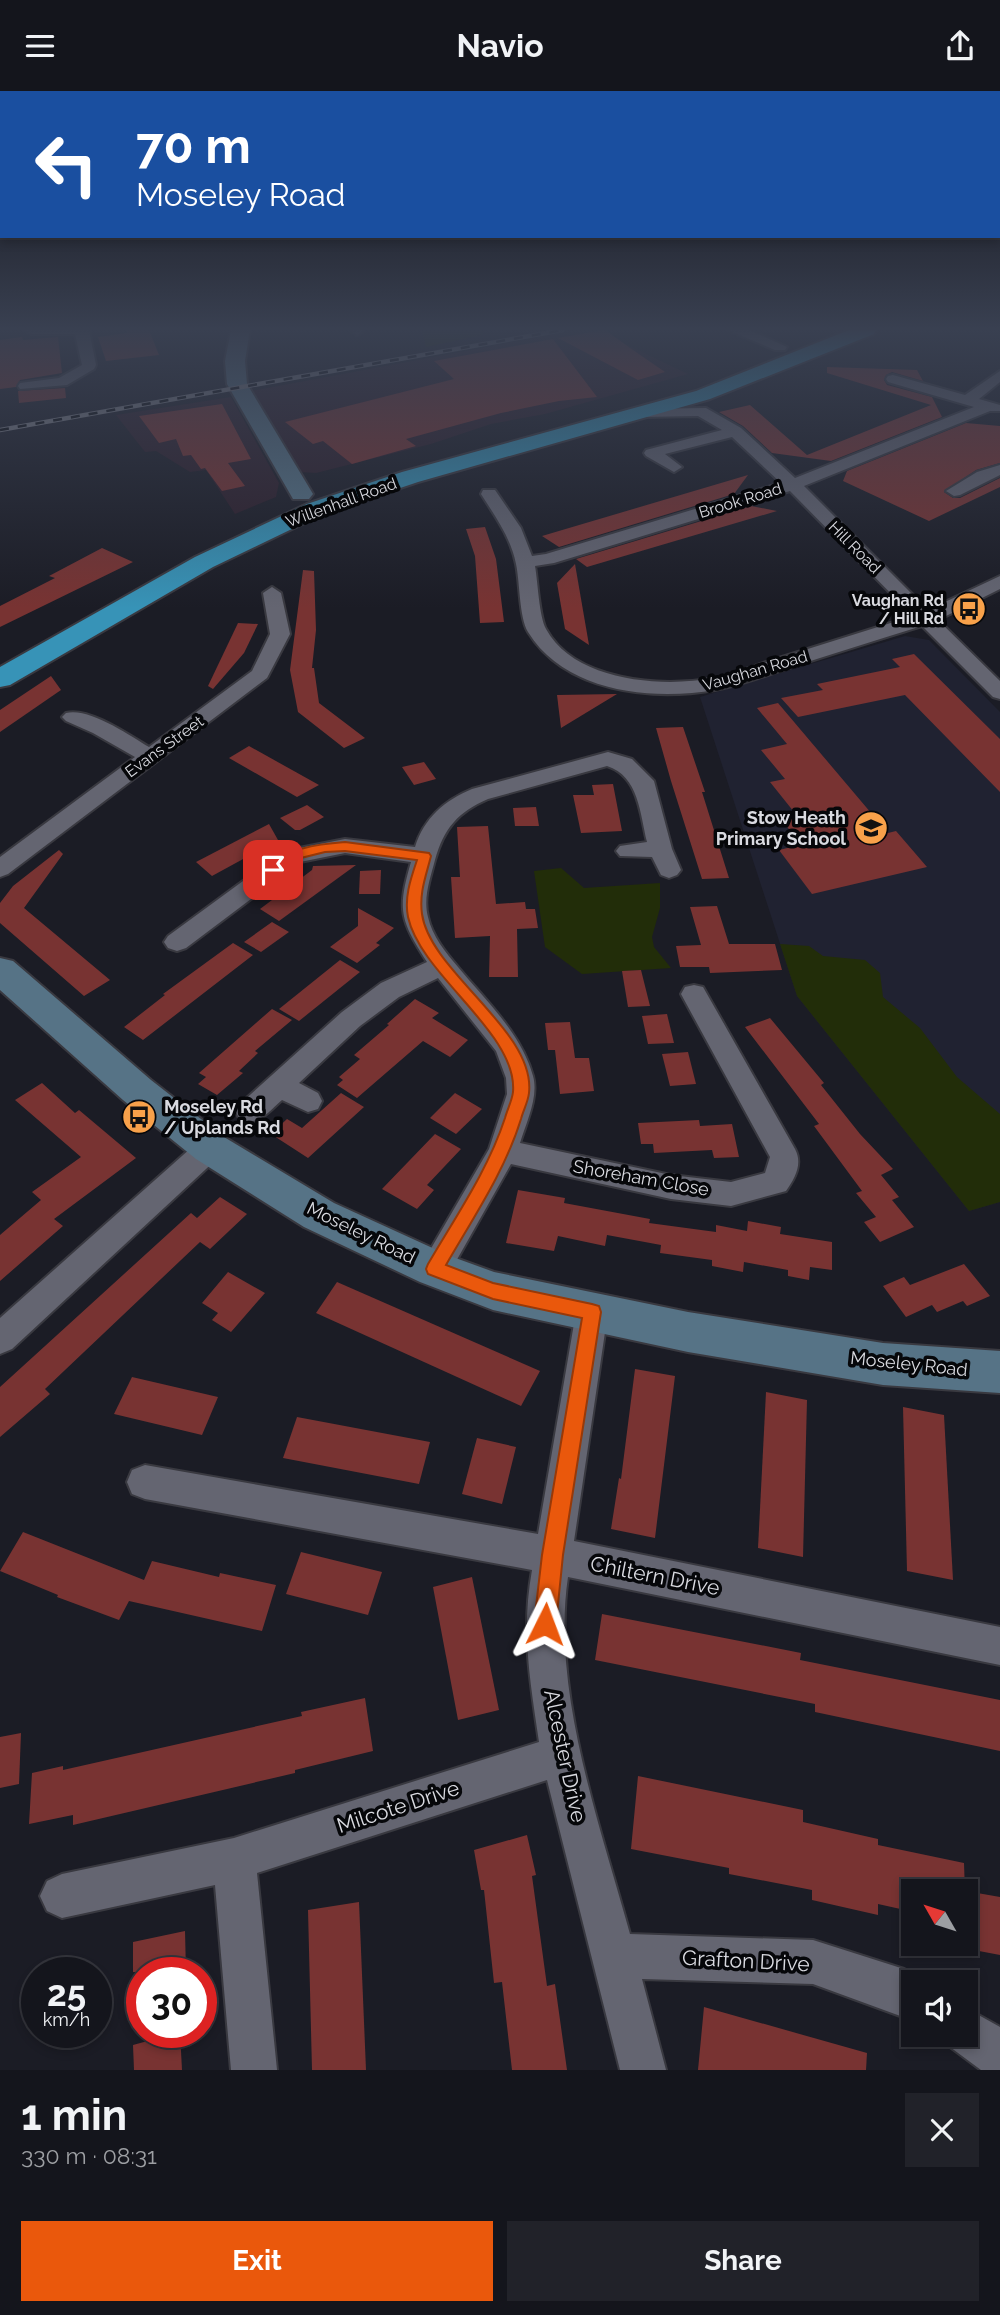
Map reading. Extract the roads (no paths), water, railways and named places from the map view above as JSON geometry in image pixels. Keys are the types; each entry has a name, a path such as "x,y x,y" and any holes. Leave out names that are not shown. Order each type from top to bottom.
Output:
{"highway":[{"name":"Willenhall Road","path":"139,571 237,521 301,494 360,474 542,422"},
{"name":"Willenhall Road","path":"4,678 204,562 315,509 410,477 603,422"}],"street":[{"path":"259,422 301,494"},
{"name":"Hill Road","path":"724,422 793,485 1000,693"},
{"name":"Brook Road","path":"525,562 548,559 793,485 957,422"},
{"path":"674,467 652,453 734,431"},
{"path":"968,465 995,471"},
{"path":"954,491 995,471"},
{"name":"Vaughan Road","path":"489,494 512,528 525,562 536,629 551,648 572,666 640,687 691,688 716,684 928,618 1000,582"},
{"name":"Evans Street","path":"0,869 260,674 279,634 272,593"},
{"path":"53,731 80,712 149,757"},
{"path":"435,1269 503,1151 521,1094 520,1077 508,1047 442,965 421,933 415,916 414,893 435,826 461,802 480,794 608,759 624,764 643,781 665,859 628,851"},
{"path":"177,942 292,856 345,846 424,856"},
{"path":"250,1112 351,1019 390,990 442,965"},
{"name":"Moseley Road","path":"5,984 210,1148 319,1215 435,1269 493,1291 815,1354 883,1364 1000,1372"},
{"name":"Shoreham Close","path":"503,1151 671,1187 731,1194 775,1181 782,1173 785,1157 694,993"},
{"path":"280,1086 308,1101"},
{"path":"0,1339 210,1148"},
{"name":"Alcester Drive","path":"592,1312 552,1555 546,1599 545,1649 561,1755 643,2070"},
{"name":"Chiltern Drive","path":"145,1482 552,1555 1000,1646"},
{"name":"Milcote Drive","path":"62,1896 234,1859 561,1755"},
{"path":"234,1859 254,2070"},
{"name":"Grafton Drive","path":"615,1956 813,1962 901,1991"},
{"path":"978,2039 1000,2055"}],"railway":[{"path":"0,430 43,422"}],"place":[{"name":"Vaughan Rd / Hill Rd","path":"969,609"},
{"name":"Stow Heath Primary School","path":"871,828"},
{"name":"Moseley Rd / Uplands Rd","path":"139,1117"}]}
